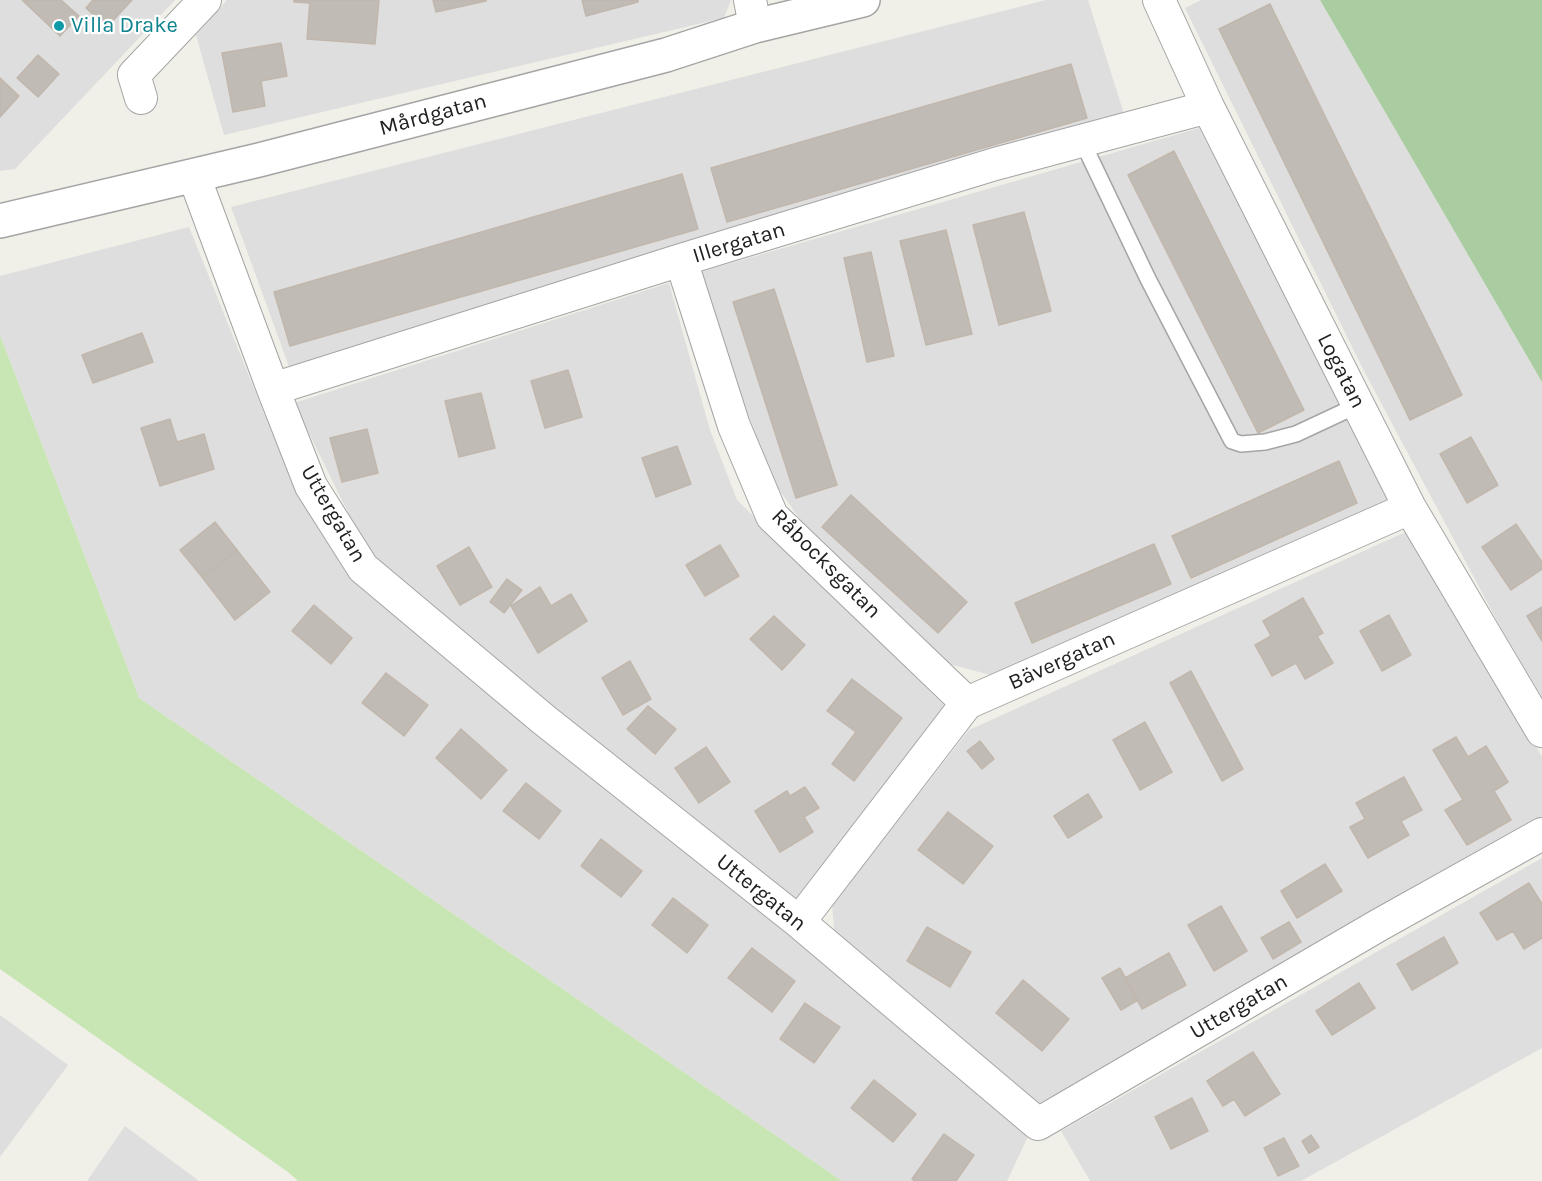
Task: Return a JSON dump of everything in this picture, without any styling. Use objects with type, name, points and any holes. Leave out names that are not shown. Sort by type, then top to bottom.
[{"type":"street","points":[[141,98],[134,75],[205,0]]},
{"type":"street","name":"Mårdgatan","points":[[0,221],[194,176],[666,55],[752,13],[863,0]]},
{"type":"street","name":"Logatan","points":[[1159,0],[1208,107],[1410,508],[1542,731]]},
{"type":"street","name":"Illergatan","points":[[273,389],[995,164],[1208,107]]},
{"type":"street","name":"Uttergatan","points":[[194,176],[311,486],[363,568],[543,719],[799,922],[1038,1124],[1379,925],[1542,834]]},
{"type":"street","name":"Råbocksgatan","points":[[681,260],[734,426],[772,516],[967,703]]},
{"type":"street","name":"Bävergatan","points":[[799,922],[967,703],[1410,508]]},
{"type":"lane","points":[[1082,141],[1148,279],[1232,441],[1241,444],[1265,442],[1296,434],[1358,405]]},
{"type":"shaded area","points":[[0,0],[175,0],[15,169],[0,171]]},
{"type":"shaded area","points":[[227,0],[731,0],[724,18],[224,135],[196,35]]},
{"type":"shaded area","points":[[1046,0],[1088,0],[1125,117],[292,375],[231,207]]},
{"type":"shaded area","points":[[1201,0],[1320,0],[1542,382],[1542,705],[1364,371],[1185,8]]},
{"type":"shaded area","points":[[1199,128],[1393,500],[1002,678],[945,663],[820,548],[769,475],[700,272]]},
{"type":"shaded area","points":[[189,227],[294,488],[345,571],[1030,1132],[1007,1181],[842,1181],[139,698],[0,335],[0,276]]},
{"type":"shaded area","points":[[669,283],[710,430],[737,500],[945,706],[795,900],[373,563],[294,403]]},
{"type":"shaded area","points":[[1410,530],[1542,757],[1542,825],[1034,1106],[835,937],[832,905],[969,730]]},
{"type":"shaded area","points":[[1542,858],[1542,1048],[1301,1181],[1090,1181],[1061,1131]]},
{"type":"shaded area","points":[[0,1015],[68,1065],[0,1157]]},
{"type":"shaded area","points":[[125,1126],[199,1181],[87,1181]]},
{"type":"green space","points":[[1320,0],[1542,0],[1542,382]]},
{"type":"green space","points":[[0,335],[139,698],[842,1181],[298,1181],[0,969]]},
{"type":"building","name":"Villa Drake","points":[[22,0],[61,0],[79,16],[60,36]]},
{"type":"building","points":[[93,0],[132,0],[107,27],[86,8]]},
{"type":"building","points":[[294,0],[310,0],[310,3],[294,2]]},
{"type":"building","points":[[310,0],[379,0],[375,44],[307,39]]},
{"type":"building","points":[[433,0],[486,0],[486,1],[436,12]]},
{"type":"building","points":[[582,0],[638,0],[638,2],[586,16]]},
{"type":"building","points":[[1270,4],[1462,395],[1410,420],[1219,29]]},
{"type":"building","points":[[281,43],[287,76],[261,81],[265,106],[233,112],[222,53]]},
{"type":"building","points":[[38,55],[59,74],[38,97],[17,78]]},
{"type":"building","points":[[1071,64],[1087,118],[727,222],[711,168]]},
{"type":"building","points":[[0,78],[19,96],[0,117]]},
{"type":"building","points":[[1174,151],[1304,410],[1258,433],[1128,175]]},
{"type":"building","points":[[682,174],[698,229],[290,346],[274,292]]},
{"type":"building","points":[[1024,212],[1051,311],[999,325],[973,225]]},
{"type":"building","points":[[946,230],[972,334],[926,345],[900,241]]},
{"type":"building","points":[[871,252],[894,356],[867,362],[844,258]]},
{"type":"building","points":[[774,289],[837,485],[796,498],[733,302]]},
{"type":"building","points":[[142,333],[153,362],[93,383],[82,355]]},
{"type":"building","points":[[568,370],[582,417],[545,428],[531,381]]},
{"type":"building","points":[[481,393],[495,448],[459,457],[445,401]]},
{"type":"building","points":[[170,419],[177,442],[204,434],[214,469],[160,486],[141,428]]},
{"type":"building","points":[[367,429],[378,473],[342,482],[330,438]]},
{"type":"building","points":[[1471,437],[1498,485],[1467,503],[1440,454]]},
{"type":"building","points":[[677,446],[691,484],[656,497],[642,458]]},
{"type":"building","points":[[1339,461],[1357,503],[1191,578],[1172,536]]},
{"type":"building","points":[[851,495],[967,602],[938,633],[822,527]]},
{"type":"building","points":[[215,522],[237,550],[202,577],[180,550]]},
{"type":"building","points":[[1516,524],[1542,562],[1542,569],[1511,590],[1482,547]]},
{"type":"building","points":[[1154,544],[1171,584],[1032,643],[1015,603]]},
{"type":"building","points":[[720,545],[739,576],[705,596],[686,565]]},
{"type":"building","points":[[469,547],[492,587],[460,605],[437,566]]},
{"type":"building","points":[[237,550],[270,592],[235,620],[202,577]]},
{"type":"building","points":[[507,579],[522,590],[504,613],[490,602]]},
{"type":"building","points":[[540,587],[551,606],[571,594],[587,621],[538,653],[511,606]]},
{"type":"building","points":[[1303,598],[1323,633],[1317,636],[1333,663],[1305,679],[1296,663],[1272,676],[1255,645],[1271,636],[1263,621]]},
{"type":"building","points":[[314,605],[352,638],[331,664],[292,631]]},
{"type":"building","points":[[1542,607],[1542,641],[1527,616]]},
{"type":"building","points":[[1389,615],[1411,655],[1382,671],[1360,631]]},
{"type":"building","points":[[774,616],[805,645],[782,670],[750,639]]},
{"type":"building","points":[[630,661],[651,699],[623,715],[602,678]]},
{"type":"building","points":[[1191,671],[1243,769],[1222,781],[1170,683]]},
{"type":"building","points":[[386,673],[428,705],[404,736],[362,703]]},
{"type":"building","points":[[852,679],[902,718],[854,781],[832,764],[856,732],[827,711]]},
{"type":"building","points":[[648,706],[676,729],[655,754],[627,729]]},
{"type":"building","points":[[1145,722],[1172,772],[1140,790],[1113,740]]},
{"type":"building","points":[[461,729],[507,770],[481,799],[436,758]]},
{"type":"building","points":[[1456,737],[1468,757],[1486,746],[1508,782],[1494,791],[1511,820],[1467,845],[1445,810],[1463,800],[1433,750]]},
{"type":"building","points":[[980,741],[994,759],[982,769],[967,751]]},
{"type":"building","points":[[706,747],[730,782],[699,803],[675,768]]},
{"type":"building","points":[[1404,777],[1422,810],[1401,821],[1409,835],[1368,858],[1350,827],[1365,819],[1356,803]]},
{"type":"building","points":[[526,783],[561,811],[539,839],[503,811]]},
{"type":"building","points":[[805,787],[819,808],[804,817],[813,832],[780,852],[755,811],[787,791],[790,796]]},
{"type":"building","points":[[1088,794],[1102,817],[1068,838],[1054,816]]},
{"type":"building","points":[[948,812],[993,846],[963,884],[918,850]]},
{"type":"building","points":[[601,839],[642,871],[621,897],[581,866]]},
{"type":"building","points":[[1325,864],[1342,891],[1297,918],[1281,891]]},
{"type":"building","points":[[1529,883],[1542,904],[1542,938],[1524,949],[1513,931],[1497,940],[1480,913]]},
{"type":"building","points":[[673,898],[708,925],[687,953],[652,925]]},
{"type":"building","points":[[1221,906],[1247,951],[1214,971],[1188,925]]},
{"type":"building","points":[[1289,922],[1301,942],[1273,959],[1261,938]]},
{"type":"building","points":[[927,927],[971,952],[950,987],[907,961]]},
{"type":"building","points":[[1444,937],[1458,963],[1412,990],[1397,964]]},
{"type":"building","points":[[752,948],[795,981],[772,1012],[728,978]]},
{"type":"building","points":[[1169,953],[1186,985],[1142,1009],[1125,978]]},
{"type":"building","points":[[1120,968],[1138,1000],[1121,1010],[1102,978]]},
{"type":"building","points":[[1023,980],[1069,1019],[1042,1051],[996,1013]]},
{"type":"building","points":[[1359,983],[1375,1008],[1332,1035],[1316,1011]]},
{"type":"building","points":[[805,1003],[840,1027],[814,1063],[780,1039]]},
{"type":"building","points":[[1253,1052],[1280,1094],[1245,1116],[1234,1099],[1223,1106],[1207,1081]]},
{"type":"building","points":[[874,1080],[916,1114],[893,1142],[851,1108]]},
{"type":"building","points":[[1192,1098],[1208,1131],[1171,1149],[1155,1117]]},
{"type":"building","points":[[944,1134],[974,1155],[956,1181],[915,1181],[912,1179]]},
{"type":"building","points":[[1311,1135],[1319,1147],[1309,1153],[1302,1141]]},
{"type":"building","points":[[1284,1138],[1299,1166],[1278,1176],[1264,1148]]},
{"type":"place","name":"Villa Drake","points":[[59,26]]}]
